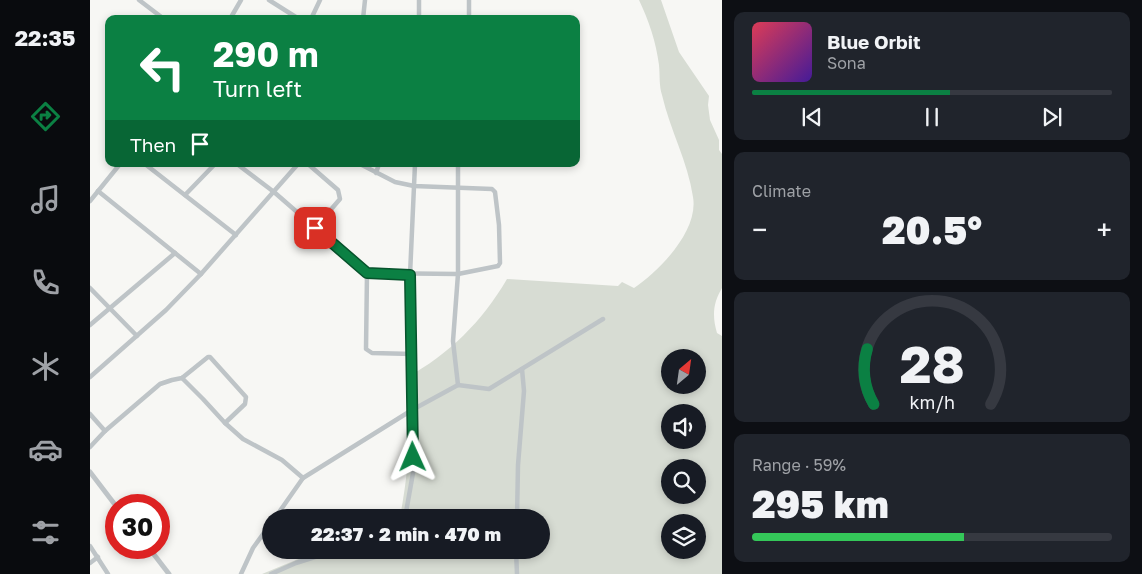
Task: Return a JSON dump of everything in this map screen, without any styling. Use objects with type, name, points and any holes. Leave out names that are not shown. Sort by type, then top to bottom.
[{"type":"street","points":[[139,0],[159,15]]},
{"type":"street","points":[[232,15],[241,0]]},
{"type":"street","points":[[269,0],[293,15]]},
{"type":"street","points":[[313,15],[320,0]]},
{"type":"street","points":[[363,15],[365,0]]},
{"type":"street","points":[[419,0],[419,15]]},
{"type":"street","points":[[469,15],[470,0]]},
{"type":"street","points":[[90,201],[118,167]]},
{"type":"street","points":[[149,167],[236,235]]},
{"type":"street","points":[[185,195],[212,167]]},
{"type":"street","points":[[240,167],[274,192],[367,273],[410,275],[458,274],[498,266],[501,260],[495,192],[490,188],[414,186],[395,182],[365,167]]},
{"type":"street","points":[[90,377],[166,310],[201,274],[295,167]]},
{"type":"street","points":[[311,167],[338,190],[340,198],[315,228]]},
{"type":"street","points":[[376,173],[378,167]]},
{"type":"street","points":[[407,509],[413,473],[413,354],[410,275],[415,167]]},
{"type":"street","points":[[458,167],[458,274],[453,342],[458,385]]},
{"type":"street","points":[[98,191],[201,274]]},
{"type":"street","points":[[90,324],[175,253]]},
{"type":"street","points":[[367,273],[366,349],[372,353],[413,354]]},
{"type":"street","points":[[90,288],[136,336]]},
{"type":"street","points":[[282,509],[304,478],[412,410],[458,385],[489,389],[603,319]]},
{"type":"street","points":[[90,447],[105,431],[160,384],[182,378],[206,357],[210,357],[245,394],[247,399],[245,404],[225,423]]},
{"type":"street","points":[[517,509],[518,465],[524,391],[522,369]]},
{"type":"street","points":[[182,378],[243,439],[282,460],[304,478]]},
{"type":"street","points":[[90,414],[105,431]]},
{"type":"street","points":[[90,472],[107,494]]},
{"type":"street","points":[[241,574],[253,548],[262,536]]},
{"type":"street","points":[[90,546],[108,574]]},
{"type":"street","points":[[90,563],[98,557]]},
{"type":"street","points":[[157,559],[169,574]]},
{"type":"street","points":[[271,574],[309,559]]},
{"type":"street","points":[[516,559],[517,574]]},
{"type":"shaded area","points":[[639,0],[661,0],[679,52],[709,96],[710,120],[719,140],[719,150],[722,154],[722,288],[715,304],[714,321],[717,333],[722,336],[722,574],[262,574],[298,559],[550,559],[550,509],[401,509],[409,448],[406,378],[422,369],[463,336],[487,309],[507,279],[618,286],[622,282],[634,288],[655,271],[675,249],[690,223],[693,197],[691,184],[660,88],[659,65],[652,32]]},
{"type":"route","points":[[315,228],[367,273],[410,275],[413,354],[413,457]]}]
